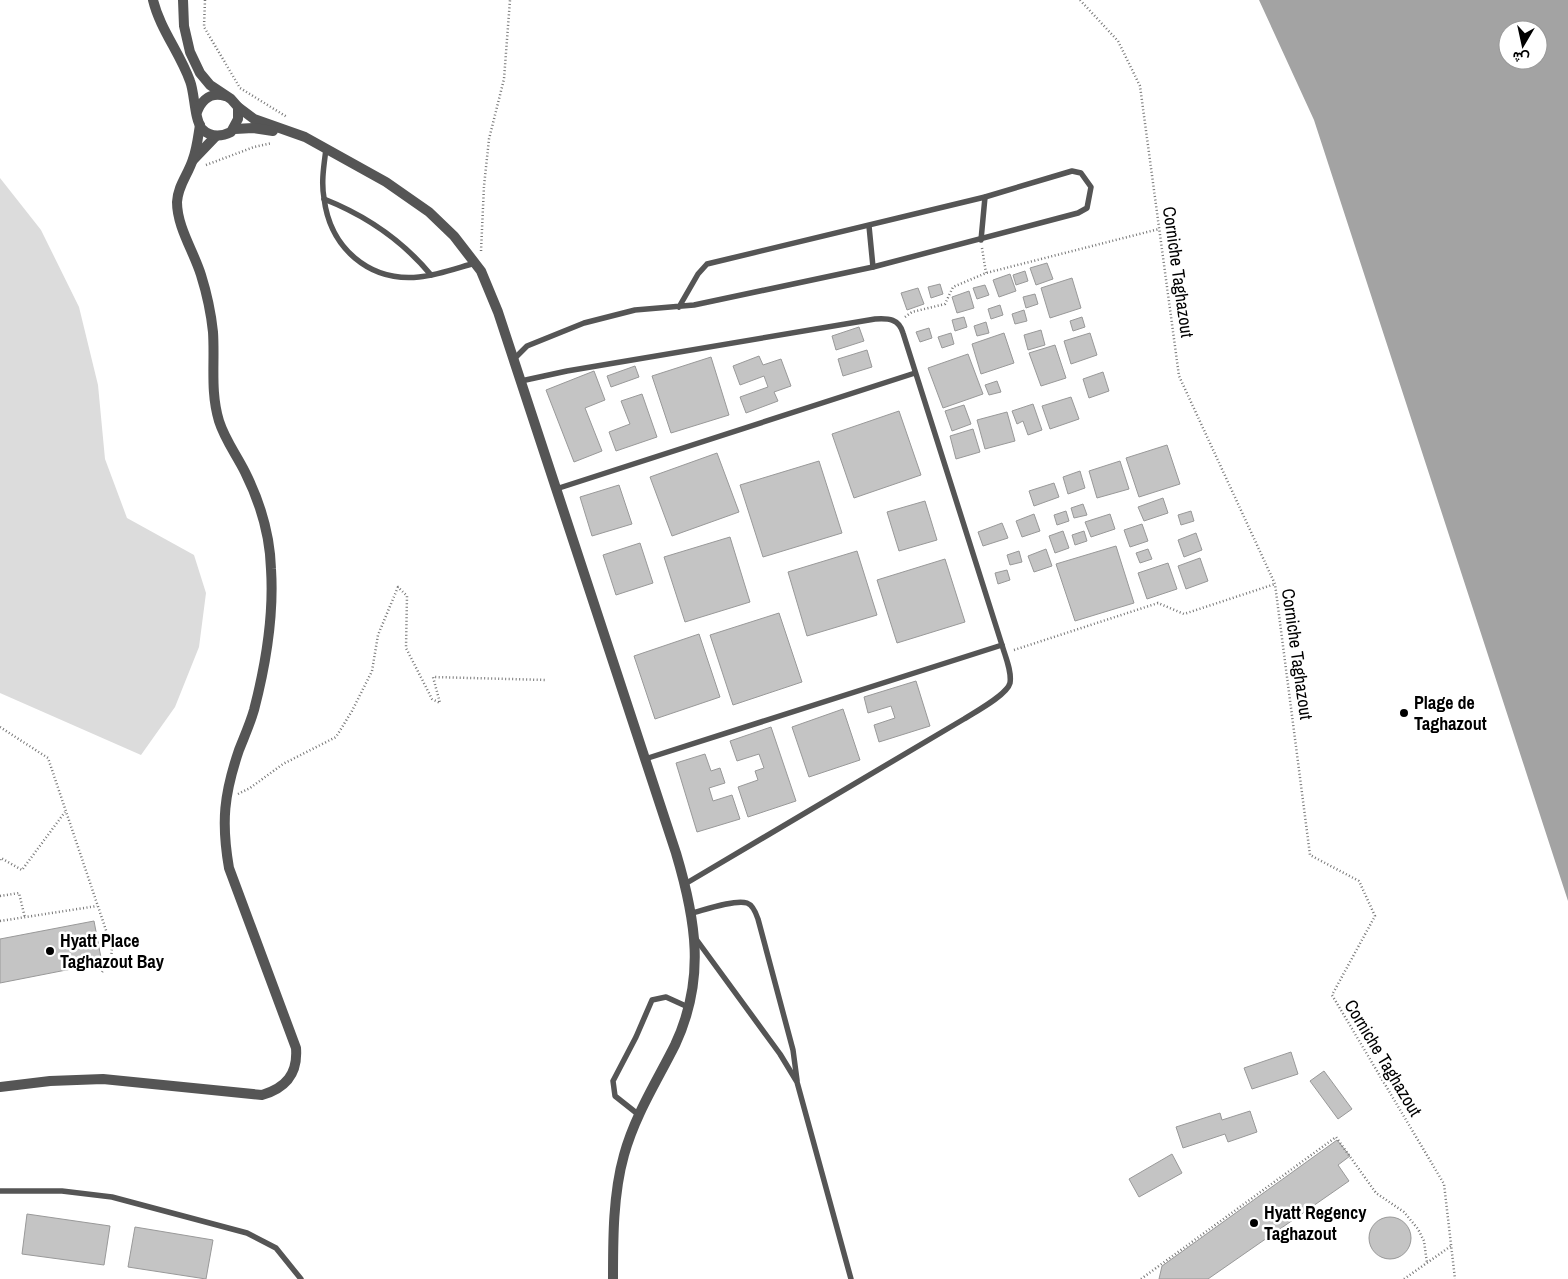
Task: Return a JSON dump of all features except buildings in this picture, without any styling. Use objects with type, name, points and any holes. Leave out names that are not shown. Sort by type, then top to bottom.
[{"type":"street","points":[[153,0],[166,35],[190,81],[200,125],[204,131],[216,136],[226,135],[234,128],[238,119],[238,107]]},
{"type":"street","points":[[183,0],[184,26],[190,52],[200,73],[210,86],[254,119],[305,137],[386,182],[429,212],[454,236],[478,267],[498,312],[514,359],[685,884],[696,939],[696,960],[688,1007],[675,1044],[639,1115],[624,1156],[619,1183],[613,1279]]},
{"type":"street","points":[[197,112],[199,106],[208,97],[220,94],[227,97]]},
{"type":"street","points":[[193,161],[200,125]]},
{"type":"street","points":[[234,128],[253,128],[305,137]]},
{"type":"street","points":[[0,1087],[50,1080],[102,1079],[262,1095],[273,1092],[289,1080],[295,1070],[296,1048],[229,868],[223,820],[231,776],[253,713],[265,663],[270,620],[271,568],[265,522],[245,472],[224,437],[212,391],[213,334],[209,306],[202,277],[180,223],[177,203],[180,186],[193,161],[216,136]]},
{"type":"lane","points":[[326,149],[323,174],[324,200],[336,234],[348,253],[364,266],[384,274],[396,276],[431,275],[478,267]]},
{"type":"lane","points":[[514,359],[527,346],[584,323],[635,310],[679,307],[694,305],[873,267],[1078,213],[1087,208],[1091,187],[1081,173],[1072,171],[985,197],[707,264],[698,274],[679,307]]},
{"type":"lane","points":[[981,240],[985,197]]},
{"type":"lane","points":[[324,200],[375,224],[406,247],[431,275]]},
{"type":"lane","points":[[869,226],[873,267]]},
{"type":"lane","points":[[521,381],[566,371],[875,319],[890,319],[898,323],[915,373],[1002,644],[1010,675],[1009,685],[1004,692],[964,719],[685,884]]},
{"type":"lane","points":[[556,489],[915,373]]},
{"type":"lane","points":[[645,759],[1002,644]]},
{"type":"lane","points":[[692,913],[746,903],[752,906],[758,918],[793,1050],[797,1082],[851,1279]]},
{"type":"lane","points":[[696,939],[780,1054],[797,1082]]},
{"type":"lane","points":[[639,1115],[615,1096],[613,1081],[630,1050],[652,1000],[666,997],[688,1007]]},
{"type":"lane","points":[[0,1191],[62,1191],[112,1197],[247,1233],[276,1248],[301,1279]]},
{"type":"path","points":[[205,0],[204,27],[240,88],[286,116],[305,137]]},
{"type":"path","points":[[478,267],[484,186],[490,139],[504,79],[510,0]]},
{"type":"path","name":"Corniche Taghazout","points":[[1080,0],[1118,41],[1140,86],[1179,376],[1275,584],[1310,855],[1359,881],[1375,916],[1332,995],[1444,1184],[1455,1279]]},
{"type":"path","points":[[203,167],[222,158],[281,141],[286,134]]},
{"type":"path","points":[[898,323],[912,312],[945,304],[953,287],[986,273],[1159,229]]},
{"type":"path","points":[[981,240],[986,273]]},
{"type":"path","points":[[1004,653],[1158,604],[1184,614],[1275,584]]},
{"type":"path","points":[[226,800],[250,788],[283,764],[336,736],[352,711],[372,670],[378,635],[398,587],[407,596],[406,648],[432,699],[440,703],[433,677],[547,680]]},
{"type":"path","points":[[0,727],[48,758],[112,948],[111,959],[102,972]]},
{"type":"path","points":[[0,860],[1,858],[22,870],[65,812]]},
{"type":"path","points":[[0,896],[19,893],[24,918]]},
{"type":"path","points":[[0,921],[97,906]]},
{"type":"path","points":[[1141,1279],[1336,1137],[1376,1193],[1404,1212],[1418,1229],[1424,1241],[1427,1263]]},
{"type":"path","points":[[1404,1279],[1451,1246]]},
{"type":"shaded area","points":[[1259,0],[1568,0],[1568,901],[1314,120]]},
{"type":"shaded area","points":[[0,178],[41,230],[79,307],[98,385],[105,459],[127,518],[194,555],[206,593],[199,647],[175,707],[141,755],[0,693]]},
{"type":"place","name":"Plage de Taghazout","points":[[1404,713]]},
{"type":"place","name":"Hyatt Place Taghazout Bay","points":[[50,951]]},
{"type":"place","name":"Hyatt Regency Taghazout","points":[[1254,1223]]}]
